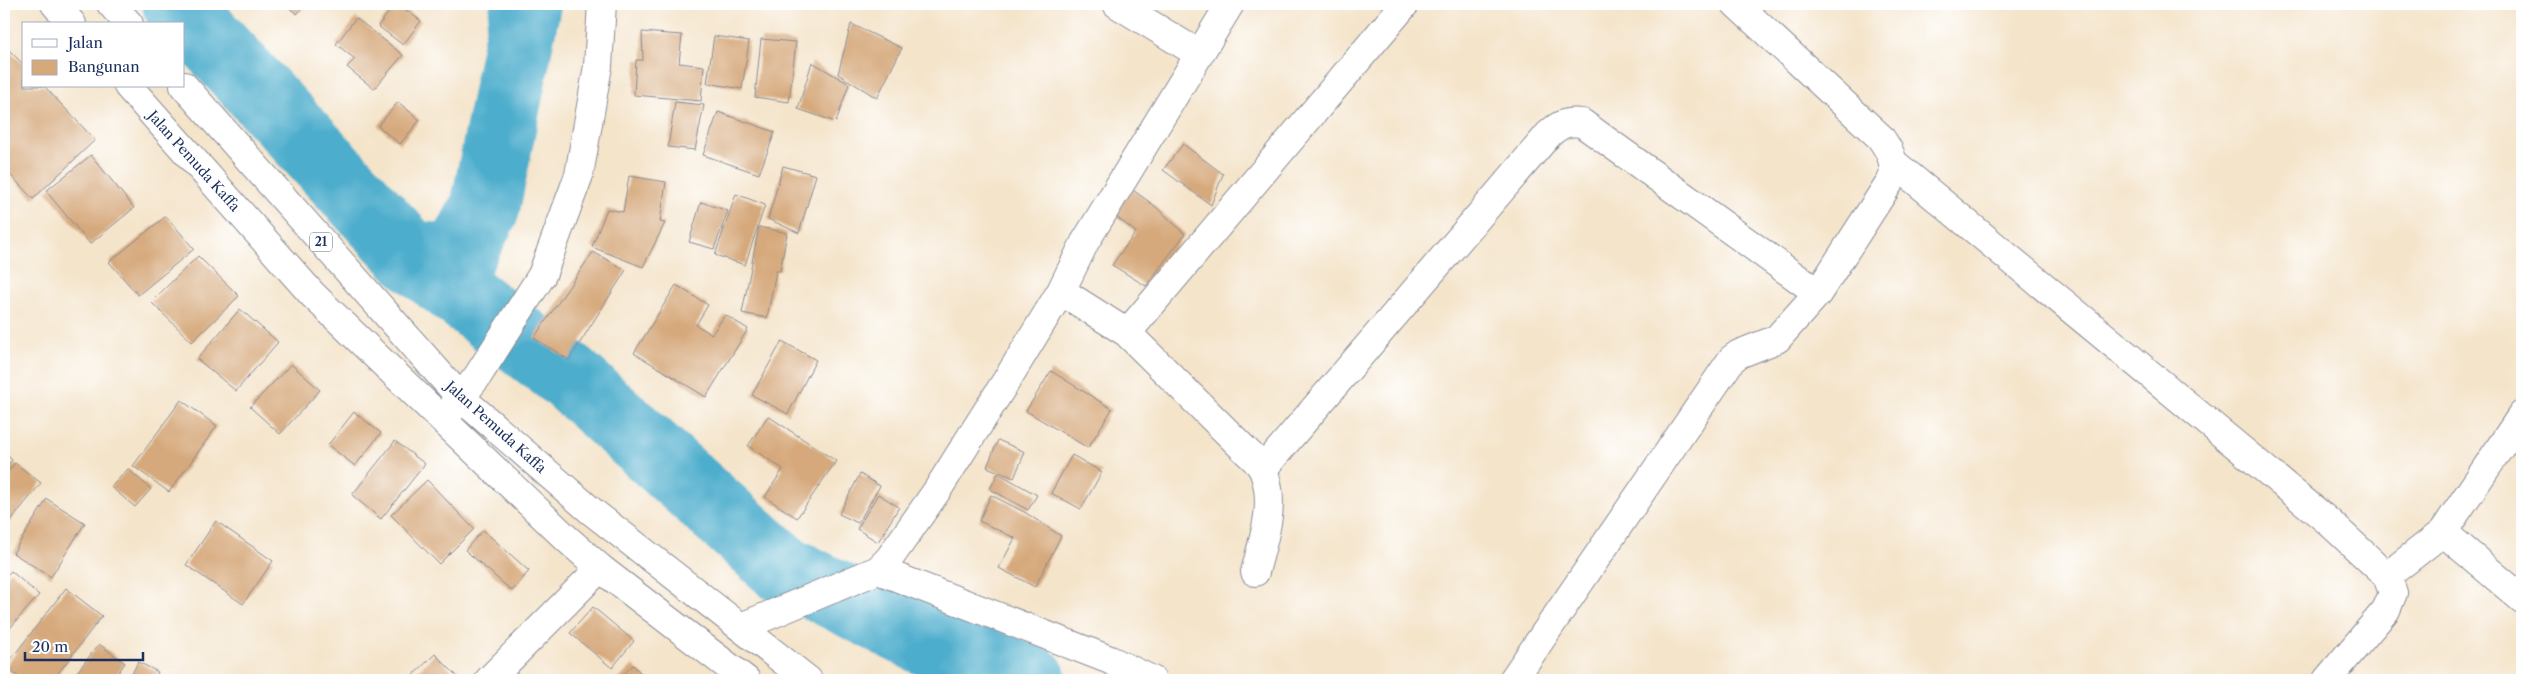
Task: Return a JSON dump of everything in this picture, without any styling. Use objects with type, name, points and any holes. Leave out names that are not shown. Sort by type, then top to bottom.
[{"type":"main road","points":[[55,4],[70,22]]},
{"type":"main road","points":[[111,4],[127,22]]},
{"type":"main road","points":[[443,420],[468,387],[542,275],[579,175],[598,66],[602,4]]},
{"type":"main road","points":[[1117,4],[1199,54]]},
{"type":"main road","points":[[741,627],[869,574],[889,559],[936,492],[1061,291],[1085,242],[1230,4]]},
{"type":"main road","points":[[1126,333],[1405,4]]},
{"type":"main road","points":[[1513,680],[1732,359],[1739,354],[1776,339],[1818,293],[1888,189],[1893,178],[1894,163],[1890,150],[1869,126],[1736,4]]},
{"type":"main road","name":"Jalan Pemuda Kaffa","points":[[185,87],[468,387],[590,510],[808,680]]},
{"type":"main road","name":"Jalan Pemuda Kaffa","points":[[130,88],[312,294],[443,420],[600,568],[746,680]]},
{"type":"main road","points":[[1262,469],[1543,141],[1560,124],[1571,121],[1582,123],[1818,293]]},
{"type":"main road","points":[[1894,163],[2329,522],[2387,576],[2393,593],[2386,610],[2327,680]]},
{"type":"main road","points":[[1061,291],[1126,333],[1262,469],[1268,498],[1268,524],[1255,572]]},
{"type":"main road","points":[[2387,576],[2443,532],[2522,415]]},
{"type":"main road","points":[[2443,532],[2522,599]]},
{"type":"main road","points":[[490,680],[600,568]]},
{"type":"main road","points":[[869,574],[1110,660],[1152,680]]},
{"type":"building","points":[[284,4],[306,4],[297,14]]},
{"type":"building","points":[[395,4],[398,4],[421,21],[403,45],[378,26]]},
{"type":"building","points":[[356,18],[403,55],[374,89],[347,67],[355,59],[336,44]]},
{"type":"building","points":[[851,24],[902,48],[877,98],[838,74]]},
{"type":"building","points":[[642,32],[682,35],[679,63],[704,66],[701,101],[634,95],[636,60],[643,60]]},
{"type":"building","points":[[714,36],[749,41],[742,89],[707,83]]},
{"type":"building","points":[[761,39],[796,42],[789,102],[755,97]]},
{"type":"building","points":[[4,45],[22,63],[22,88],[46,88],[95,140],[33,199],[4,168]]},
{"type":"building","points":[[812,62],[849,84],[836,122],[798,109]]},
{"type":"building","points":[[398,102],[420,120],[400,144],[378,126]]},
{"type":"building","points":[[675,102],[704,105],[695,150],[668,147]]},
{"type":"building","points":[[718,112],[775,132],[759,174],[703,155]]},
{"type":"building","points":[[1183,144],[1223,174],[1211,205],[1163,170]]},
{"type":"building","points":[[91,155],[134,208],[90,244],[46,191]]},
{"type":"building","points":[[783,166],[816,175],[799,233],[768,219]]},
{"type":"building","points":[[629,176],[666,182],[660,222],[665,223],[643,267],[592,247],[607,209],[623,212]]},
{"type":"building","points":[[1130,188],[1155,206],[1185,234],[1146,286],[1112,265],[1136,232],[1111,213]]},
{"type":"building","points":[[736,194],[765,205],[745,265],[715,255]]},
{"type":"building","points":[[701,202],[728,211],[714,249],[689,242]]},
{"type":"building","points":[[166,216],[194,249],[138,295],[109,262]]},
{"type":"building","points":[[759,227],[787,233],[780,271],[776,271],[767,318],[742,313]]},
{"type":"building","points":[[593,252],[626,270],[569,360],[534,338]]},
{"type":"building","points":[[198,256],[239,296],[192,342],[151,302]]},
{"type":"building","points":[[676,285],[708,305],[696,325],[712,334],[725,315],[748,329],[706,397],[634,353]]},
{"type":"building","points":[[240,309],[278,342],[236,391],[197,359]]},
{"type":"building","points":[[782,341],[816,360],[788,414],[752,395]]},
{"type":"building","points":[[291,364],[320,390],[280,434],[250,407]]},
{"type":"building","points":[[1051,371],[1112,409],[1088,448],[1026,411]]},
{"type":"building","points":[[181,400],[217,426],[169,492],[133,466]]},
{"type":"building","points":[[354,412],[381,433],[355,466],[328,445]]},
{"type":"building","points":[[768,416],[836,461],[797,518],[765,497],[783,469],[748,446]]},
{"type":"building","points":[[998,440],[1025,452],[1014,478],[987,467]]},
{"type":"building","points":[[395,441],[425,464],[381,519],[352,495]]},
{"type":"building","points":[[4,452],[12,460],[4,468]]},
{"type":"building","points":[[1072,455],[1102,472],[1081,509],[1051,493]]},
{"type":"building","points":[[15,463],[41,483],[4,529],[4,476]]},
{"type":"building","points":[[128,469],[151,489],[135,507],[111,487]]},
{"type":"building","points":[[998,473],[1037,495],[1028,510],[990,489]]},
{"type":"building","points":[[860,474],[880,486],[858,523],[839,514]]},
{"type":"building","points":[[427,480],[474,529],[439,564],[391,515]]},
{"type":"building","points":[[878,494],[899,507],[878,542],[857,529]]},
{"type":"building","points":[[991,495],[1026,513],[1061,536],[1035,587],[999,568],[1015,538],[979,521]]},
{"type":"building","points":[[47,499],[85,523],[51,577],[13,553]]},
{"type":"building","points":[[216,521],[273,561],[243,604],[186,565]]},
{"type":"building","points":[[483,530],[529,571],[512,591],[465,550]]},
{"type":"building","points":[[11,571],[39,595],[4,635],[4,578]]},
{"type":"building","points":[[66,588],[102,616],[53,680],[23,680],[5,667]]},
{"type":"building","points":[[593,607],[634,641],[612,668],[570,633]]},
{"type":"building","points":[[99,644],[125,663],[113,680],[71,680]]},
{"type":"building","points":[[435,654],[459,678],[457,680],[408,680]]},
{"type":"building","points":[[138,662],[158,672],[154,680],[129,680]]},
{"type":"building","points":[[633,665],[648,680],[618,680]]},
{"type":"waterway","points":[[177,4],[410,255],[569,377],[782,568],[924,640],[1032,680]]},
{"type":"waterway","points":[[410,255],[458,260],[485,208],[526,4]]}]
